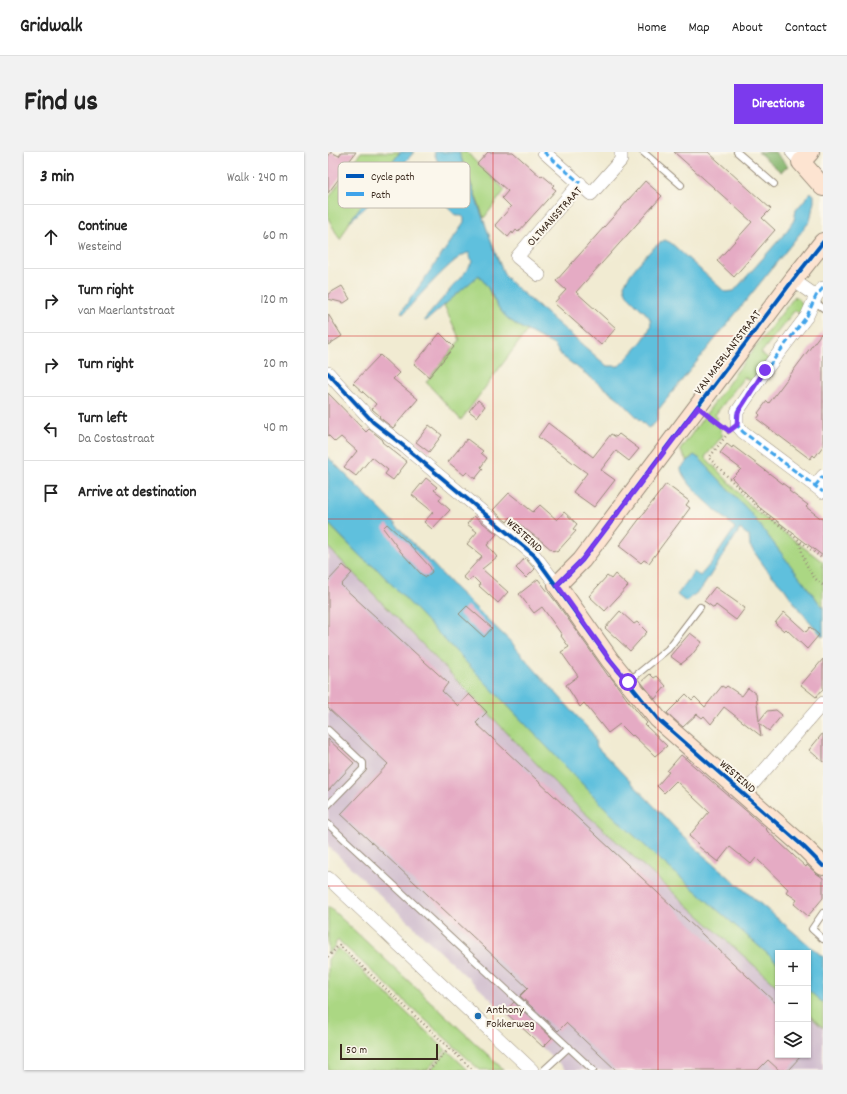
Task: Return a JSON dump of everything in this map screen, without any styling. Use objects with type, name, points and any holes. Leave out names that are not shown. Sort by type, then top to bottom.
[{"type":"street","points":[[544,152],[580,183]]},
{"type":"street","name":"OLTMANSSTRAAT","points":[[539,275],[517,257],[580,183],[591,194],[621,160],[621,152]]},
{"type":"street","points":[[801,155],[818,182]]},
{"type":"street","name":"VAN MAERLANTSTRAAT","points":[[557,585],[582,560],[823,242]]},
{"type":"street","points":[[793,280],[819,298],[807,316],[765,370],[738,412],[737,425],[743,432],[819,489],[823,476]]},
{"type":"street","name":"WESTEIND","points":[[328,373],[373,422],[534,555],[610,660],[658,719],[804,847],[823,866]]},
{"type":"street","name":"WESTEIND","points":[[744,794],[823,703]]},
{"type":"street","points":[[328,878],[532,1070]]},
{"type":"lane","points":[[643,152],[681,185]]},
{"type":"lane","points":[[737,152],[774,184]]},
{"type":"lane","points":[[628,682],[668,649],[700,607]]},
{"type":"lane","points":[[328,730],[363,763],[363,768],[328,805]]},
{"type":"lane","points":[[328,824],[593,1070]]},
{"type":"lane","points":[[823,914],[812,929],[823,939]]},
{"type":"lane","points":[[544,1070],[569,1047]]},
{"type":"path","points":[[698,407],[729,431],[709,458],[764,513],[823,559]]},
{"type":"path","points":[[800,542],[801,550],[810,571],[815,580],[823,585]]},
{"type":"path","points":[[328,957],[339,945],[473,1070]]},
{"type":"path","points":[[429,1070],[450,1048]]},
{"type":"shaded area","points":[[328,546],[575,804],[775,975],[775,1058],[811,1058],[811,1006],[823,1016],[823,1070],[566,1070],[328,846]]},
{"type":"green space","points":[[361,152],[400,152],[393,162],[354,162]]},
{"type":"green space","points":[[459,152],[467,152],[505,190],[484,218],[470,181],[470,162],[463,162]]},
{"type":"green space","points":[[758,152],[775,152],[788,166],[781,172]]},
{"type":"green space","points":[[338,185],[338,208],[359,208],[350,221],[340,240],[328,218],[328,199]]},
{"type":"green space","points":[[478,275],[487,286],[504,315],[527,331],[461,420],[426,382],[460,340],[444,305]]},
{"type":"green space","points":[[795,296],[803,305],[803,316],[795,310],[761,353],[769,359],[752,382],[744,377],[715,415],[718,418],[715,422],[722,428],[720,432],[723,435],[705,457],[757,512],[823,562],[823,608],[694,455],[687,461],[680,450],[735,374]]},
{"type":"green space","points":[[328,523],[362,558],[377,569],[775,959],[775,984],[575,804],[328,547]]},
{"type":"green space","points":[[328,906],[504,1070],[480,1070],[338,940],[335,944],[336,945],[328,954]]},
{"type":"green space","points":[[338,948],[446,1050],[427,1070],[328,1070],[328,959]]},
{"type":"green space","points":[[811,991],[823,1001],[823,1028],[811,1017]]},
{"type":"green space","points":[[448,1051],[468,1070],[430,1070]]},
{"type":"water","points":[[400,152],[414,152],[405,162],[393,162]]},
{"type":"water","points":[[434,152],[459,152],[463,162],[438,162]]},
{"type":"water","points":[[470,182],[497,257],[504,274],[510,282],[607,366],[619,366],[640,344],[651,324],[649,317],[629,296],[624,285],[636,266],[654,247],[665,240],[671,243],[725,292],[734,291],[786,232],[794,220],[796,210],[811,192],[814,195],[810,221],[658,410],[657,421],[648,428],[618,398],[562,356],[554,345],[518,326],[506,317],[498,307],[479,275],[426,321],[424,320],[467,270],[472,262],[469,253],[463,255],[445,269],[403,314],[401,312],[464,223],[464,218],[462,216],[454,214],[449,208],[470,208]]},
{"type":"water","points":[[359,208],[365,208],[350,221]]},
{"type":"water","points":[[694,455],[700,459],[749,511],[823,608],[823,637],[798,608],[784,588],[767,570],[750,546],[749,536],[740,529],[702,588],[686,602],[677,595],[694,572],[700,576],[711,563],[735,528],[695,490],[683,474],[681,468]]},
{"type":"water","points":[[328,457],[395,524],[455,588],[512,643],[593,734],[597,747],[681,834],[704,856],[823,957],[823,1003],[811,993],[811,950],[775,950],[775,960],[657,857],[611,814],[377,569],[362,558],[328,523]]},
{"type":"building","points":[[331,152],[339,156],[342,152],[356,152],[349,162],[338,162],[338,180],[328,193],[328,157]]},
{"type":"building","points":[[488,152],[513,152],[541,177],[542,175],[554,185],[552,187],[556,190],[518,232],[516,230],[513,234],[512,232],[508,237],[495,225],[511,207],[502,198],[508,191],[477,164]]},
{"type":"building","points":[[674,152],[708,152],[771,209],[762,218],[775,230],[734,277],[717,261],[752,222]]},
{"type":"building","points":[[645,181],[662,196],[576,292],[616,328],[601,345],[554,303],[566,290],[556,281]]},
{"type":"building","points":[[342,286],[350,299],[344,303],[328,299],[328,294]]},
{"type":"building","points":[[328,314],[342,336],[328,345]]},
{"type":"building","points":[[823,331],[823,446],[815,457],[813,455],[810,459],[757,419],[760,415],[758,413],[767,401],[769,403]]},
{"type":"building","points":[[440,333],[454,347],[429,377],[414,364]]},
{"type":"building","points":[[380,355],[399,373],[393,379],[418,399],[393,428],[379,417],[380,416],[372,409],[376,404],[353,383]]},
{"type":"building","points":[[328,393],[366,432],[369,429],[383,440],[382,442],[407,462],[393,480],[385,474],[388,470],[372,457],[356,476],[344,467],[357,451],[341,437],[335,442],[328,435]]},
{"type":"building","points":[[478,400],[485,406],[477,417],[469,411]]},
{"type":"building","points":[[548,423],[593,457],[611,434],[616,437],[619,434],[639,449],[629,461],[616,451],[601,470],[615,480],[594,507],[573,492],[587,473],[538,437]]},
{"type":"building","points":[[429,425],[442,435],[429,452],[416,442]]},
{"type":"building","points":[[467,439],[483,451],[481,453],[487,458],[481,467],[483,469],[475,479],[467,472],[464,475],[448,462]]},
{"type":"building","points":[[727,444],[732,448],[733,446],[790,489],[789,491],[808,505],[806,507],[823,520],[823,556],[760,508],[732,478],[741,469],[720,453]]},
{"type":"building","points":[[426,478],[437,487],[434,490],[442,496],[439,500],[450,510],[432,529],[424,522],[433,512],[412,495]]},
{"type":"building","points":[[666,484],[689,501],[686,505],[690,508],[649,563],[644,560],[641,563],[619,546]]},
{"type":"building","points":[[509,493],[533,512],[540,505],[557,520],[564,512],[577,524],[573,529],[576,531],[557,552],[554,550],[553,551],[538,538],[525,530],[511,517],[507,522],[493,510]]},
{"type":"building","points":[[474,516],[497,534],[487,545],[497,557],[482,569],[508,592],[498,603],[479,586],[480,584],[473,577],[468,581],[463,577],[482,556],[467,544],[477,532],[467,524]]},
{"type":"building","points":[[387,524],[409,544],[430,567],[432,572],[426,577],[421,574],[401,552],[383,528]]},
{"type":"building","points":[[525,558],[535,569],[526,578],[516,568]]},
{"type":"building","points":[[343,565],[352,573],[341,585],[448,683],[442,691],[458,706],[469,694],[487,712],[476,723],[775,1002],[775,1058],[799,1058],[788,1070],[779,1070],[768,1060],[758,1070],[616,1070],[566,1023],[558,1031],[520,996],[528,988],[341,814],[388,764],[328,708],[328,581]]},
{"type":"building","points":[[615,574],[628,586],[605,611],[589,596],[607,576],[611,579]]},
{"type":"building","points":[[538,579],[609,677],[610,676],[647,723],[645,725],[667,746],[655,756],[620,724],[608,733],[584,703],[580,707],[566,685],[578,676],[561,652],[569,647],[542,607],[534,613],[519,594]]},
{"type":"building","points":[[715,587],[745,608],[736,620],[716,605],[714,608],[704,601]]},
{"type":"building","points":[[467,606],[492,628],[484,637],[459,614]]},
{"type":"building","points":[[620,611],[634,624],[637,622],[647,632],[630,651],[605,628]]},
{"type":"building","points":[[784,612],[806,632],[810,627],[819,635],[807,649],[786,629],[784,631],[775,623]]},
{"type":"building","points":[[690,633],[702,642],[691,656],[681,664],[670,656]]},
{"type":"building","points":[[823,659],[823,689],[816,697],[801,685]]},
{"type":"building","points":[[650,674],[654,678],[657,676],[666,686],[655,699],[641,682]]},
{"type":"building","points":[[722,686],[725,688],[727,686],[742,696],[748,688],[756,694],[759,721],[767,711],[776,710],[782,715],[769,731],[759,723],[761,736],[724,707],[711,724],[704,716],[702,718],[697,714],[683,727],[667,713],[686,694],[692,700],[695,697],[705,707]]},
{"type":"building","points":[[823,733],[823,762],[809,750]]},
{"type":"building","points":[[328,739],[354,763],[328,791]]},
{"type":"building","points":[[681,755],[751,815],[806,867],[807,865],[823,878],[823,898],[808,916],[794,904],[797,900],[786,892],[788,889],[756,858],[751,864],[730,847],[718,862],[698,846],[699,845],[689,836],[709,812],[676,781],[664,793],[657,786],[669,772],[667,771]]},
{"type":"building","points":[[514,1002],[552,1038],[543,1047],[505,1012]]},
{"type":"marked path","points":[[544,152],[580,183]]},
{"type":"marked path","points":[[823,288],[816,296],[807,316],[765,371],[737,412],[737,425],[743,432],[823,492]]},
{"type":"marked path","points":[[815,486],[823,476]]},
{"type":"cycle path","points":[[557,585],[582,560],[823,242]]},
{"type":"cycle path","points":[[328,373],[373,422],[534,555],[610,660],[658,719],[804,847],[823,866]]},
{"type":"place","name":"Anthony Fokkerweg","points":[[478,1016]]},
{"type":"route","points":[[628,682],[610,660],[557,585],[582,560],[698,407],[729,431],[737,425],[738,412],[765,370]]}]
